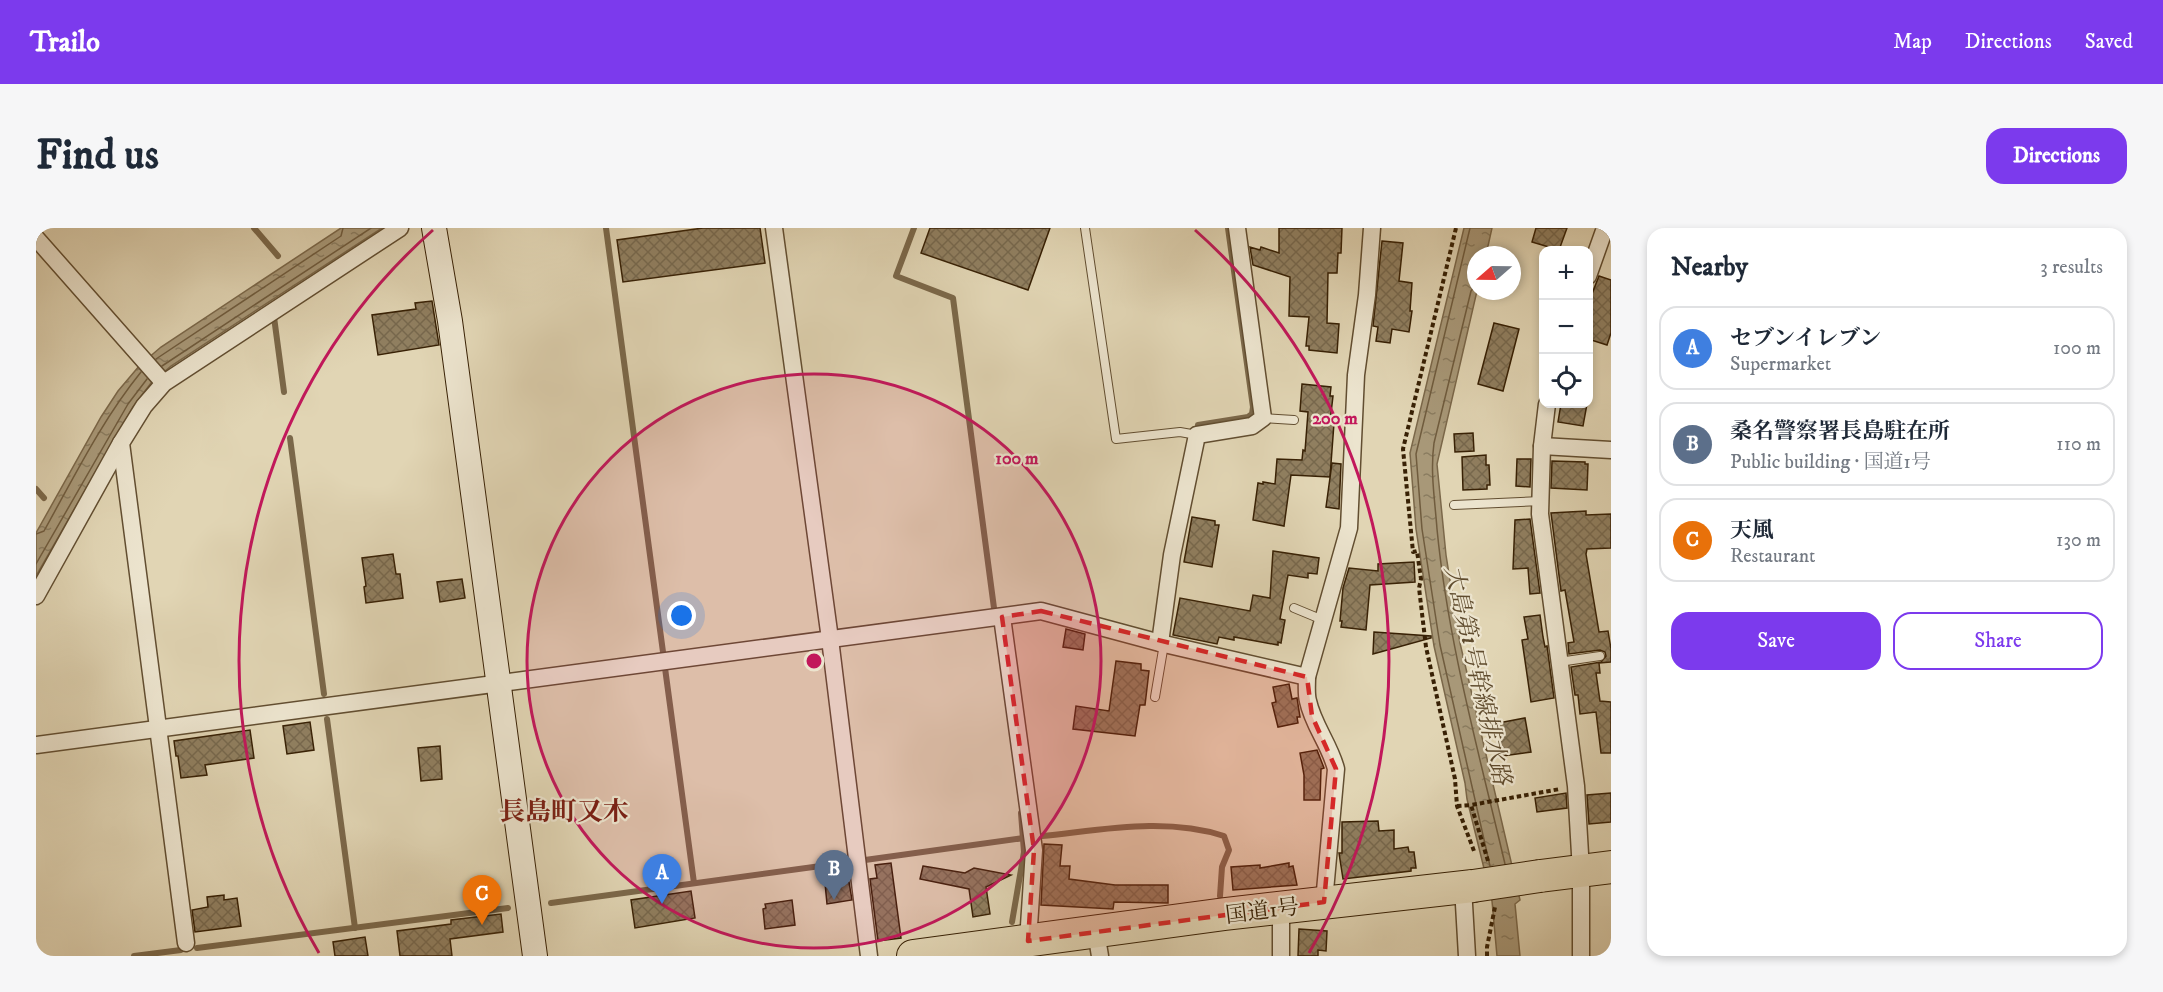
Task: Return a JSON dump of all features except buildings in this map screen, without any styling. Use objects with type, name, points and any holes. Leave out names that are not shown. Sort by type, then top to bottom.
[{"type":"highway","name":"国道1号","points":[[931,955],[1028,941],[1098,944],[1281,907],[1468,887],[1596,869]]},
{"type":"street","points":[[36,596],[121,443],[144,406],[164,383],[400,228]]},
{"type":"street","points":[[434,228],[450,321],[535,956]]},
{"type":"street","points":[[774,228],[870,956]]},
{"type":"street","points":[[1162,643],[1172,555],[1197,435],[1252,426],[1263,418],[1237,228]]},
{"type":"street","points":[[1324,902],[1336,769],[1333,756],[1310,709],[1307,699],[1307,677],[1349,528],[1356,375],[1367,296],[1372,228]]},
{"type":"street","points":[[1593,262],[1605,228]]},
{"type":"street","points":[[36,238],[163,382]]},
{"type":"street","points":[[1547,408],[1542,446],[1540,514],[1576,786],[1596,869],[1581,956]]},
{"type":"street","points":[[121,443],[186,943]]},
{"type":"street","points":[[1542,446],[1611,450]]},
{"type":"street","points":[[36,745],[1041,611],[1162,643],[1307,677]]},
{"type":"street","points":[[1002,617],[1034,850],[1028,941]]},
{"type":"street","points":[[1467,956],[1468,887]]},
{"type":"street","points":[[1281,907],[1281,956]]},
{"type":"lane","points":[[1084,228],[1116,439],[1180,432],[1197,435]]},
{"type":"lane","points":[[1263,418],[1294,420]]},
{"type":"lane","points":[[1454,506],[1540,501]]},
{"type":"lane","points":[[1293,608],[1323,620]]},
{"type":"lane","points":[[1155,697],[1162,643]]},
{"type":"lane","points":[[1559,662],[1600,656]]},
{"type":"path","points":[[1456,228],[1403,449],[1413,552],[1417,551],[1421,579],[1419,588],[1426,647],[1455,780],[1457,806],[1474,851]]},
{"type":"path","points":[[1500,799],[1576,786]]},
{"type":"path","points":[[1457,806],[1469,805]]},
{"type":"path","points":[[1486,947],[1487,956]]},
{"type":"highlighted area","points":[[1041,611],[1307,677],[1312,716],[1336,769],[1324,902],[1028,941],[1034,850],[1002,617]]},
{"type":"water","points":[[341,228],[382,228],[171,366],[151,383],[133,407],[36,576],[36,533],[101,417],[118,391],[140,365],[161,347]]},
{"type":"water","points":[[1464,228],[1492,228],[1488,246],[1467,246],[1467,300],[1475,300],[1437,464],[1446,555],[1460,643],[1520,900],[1515,904],[1520,956],[1497,956],[1492,901],[1434,646],[1416,529],[1410,453]]},
{"type":"waterway","points":[[254,228],[278,256]]},
{"type":"waterway","points":[[606,228],[663,652]]},
{"type":"waterway","points":[[914,228],[896,276],[953,298],[994,608]]},
{"type":"waterway","points":[[1198,425],[1248,417],[1252,414],[1253,407],[1228,228]]},
{"type":"waterway","points":[[274,317],[284,392]]},
{"type":"waterway","points":[[290,438],[324,694]]},
{"type":"waterway","points":[[36,489],[44,498]]},
{"type":"waterway","points":[[665,668],[694,883]]},
{"type":"waterway","points":[[327,719],[355,928]]},
{"type":"waterway","points":[[1012,922],[1024,852],[1021,813]]},
{"type":"waterway","points":[[1042,836],[1110,828],[1156,826],[1202,830],[1224,836],[1229,850],[1222,867],[1220,896]]},
{"type":"waterway","points":[[865,860],[1024,838]]},
{"type":"waterway","points":[[551,903],[850,862]]},
{"type":"waterway","points":[[197,948],[508,908]]},
{"type":"waterway","points":[[134,956],[181,950]]},
{"type":"place","name":"桑名警察署長島駐在所","points":[[834,900]]},
{"type":"place","name":"セブンイレブン","points":[[662,904]]},
{"type":"place","name":"天風","points":[[482,925]]},
{"type":"district","name":"長島町又木","points":[[564,811]]},
{"type":"water label","name":"大島第1号幹線排水路","points":[[1478,675]]}]
